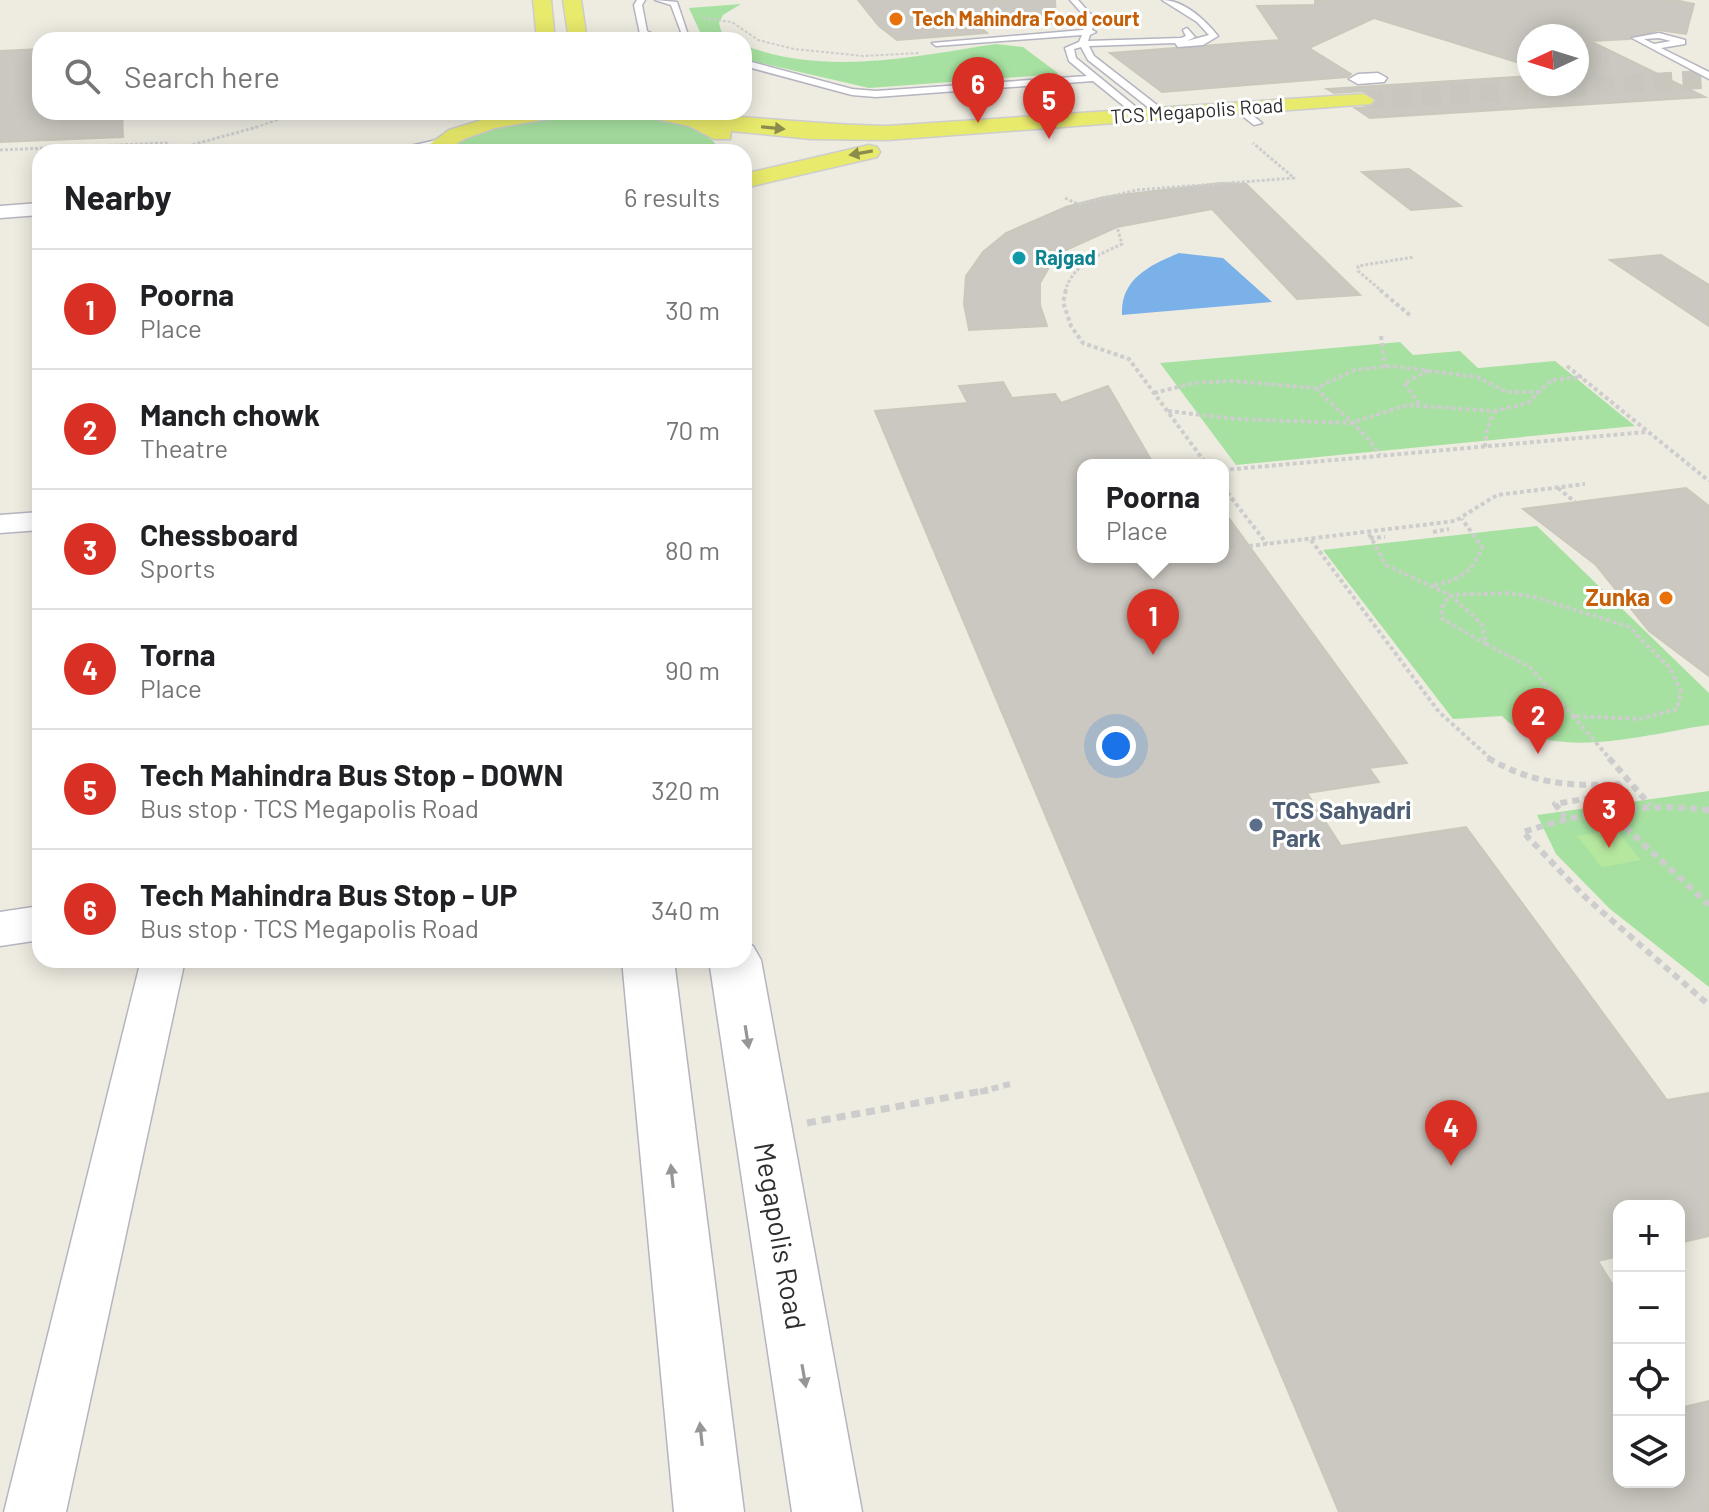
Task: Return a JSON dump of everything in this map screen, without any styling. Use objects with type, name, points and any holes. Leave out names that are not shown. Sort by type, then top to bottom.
[{"type":"main road","points":[[542,0],[545,32]]},
{"type":"main road","points":[[572,0],[577,32]]},
{"type":"main road","name":"TCS Megapolis Road","points":[[752,179],[835,158],[902,148],[1234,116],[1364,100]]},
{"type":"main road","name":"TCS Megapolis Road","points":[[695,121],[811,132],[887,133],[1151,114],[1234,116],[1257,123],[1386,114]]},
{"type":"main road","points":[[442,144],[488,120]]},
{"type":"main road","points":[[691,120],[730,139],[733,144]]},
{"type":"street","points":[[1358,79],[1378,78]]},
{"type":"street","points":[[0,197],[32,195]]},
{"type":"street","points":[[0,212],[32,210]]},
{"type":"street","points":[[0,524],[32,522]]},
{"type":"street","points":[[0,929],[32,924]]},
{"type":"street","points":[[35,1512],[161,968]]},
{"type":"street","points":[[649,968],[709,1512]]},
{"type":"street","name":"Megapolis Road","points":[[736,968],[827,1512]]},
{"type":"lane","points":[[641,0],[638,5],[643,32]]},
{"type":"lane","points":[[659,0],[674,4],[685,32]]},
{"type":"lane","points":[[1074,0],[1087,12],[1088,28],[1083,44],[1091,58],[1154,107],[1151,114],[1133,109],[1094,79],[1068,52],[1069,48],[1083,44],[1124,48],[1200,43],[1214,36],[1200,20],[1166,0]]},
{"type":"lane","points":[[936,43],[1088,28],[1147,33],[1151,27]]},
{"type":"lane","points":[[1102,46],[1182,40],[1191,37],[1187,30]]},
{"type":"lane","points":[[1652,47],[1709,76]]},
{"type":"lane","points":[[752,65],[852,92],[876,94],[1115,77]]},
{"type":"path","points":[[697,9],[703,18],[732,22],[746,32]]},
{"type":"path","points":[[752,36],[794,49],[895,56],[927,51],[935,48],[936,43]]},
{"type":"path","points":[[1065,198],[1078,204],[1137,190],[1294,178],[1234,116]]},
{"type":"path","points":[[198,144],[277,120]]},
{"type":"path","points":[[142,144],[168,144]]},
{"type":"path","points":[[0,150],[32,149]]},
{"type":"path","points":[[1117,227],[1122,244],[1098,254],[1068,281],[1063,302],[1071,326],[1083,343],[1129,359],[1203,459]]},
{"type":"path","points":[[1412,317],[1358,271],[1358,266],[1414,257]]},
{"type":"path","points":[[1381,336],[1385,367]]},
{"type":"path","points":[[1567,366],[1709,481]]},
{"type":"path","points":[[1154,393],[1194,383],[1231,381],[1316,388],[1355,370],[1385,367],[1477,377],[1489,386],[1507,392],[1538,392]]},
{"type":"path","points":[[1420,405],[1404,383],[1431,370]]},
{"type":"path","points":[[1168,411],[1236,419],[1356,422],[1407,405],[1495,411],[1528,403],[1551,380],[1582,377]]},
{"type":"path","points":[[1316,388],[1339,413],[1356,422],[1381,456]]},
{"type":"path","points":[[1485,447],[1495,411]]},
{"type":"path","points":[[1229,469],[1646,432]]},
{"type":"path","points":[[1249,546],[1370,536],[1462,519],[1484,500],[1497,495],[1585,484]]},
{"type":"path","points":[[1557,487],[1575,502]]},
{"type":"path","points":[[1229,495],[1267,544]]},
{"type":"path","points":[[1433,585],[1470,575],[1477,564],[1482,547],[1462,519]]},
{"type":"path","points":[[1433,532],[1449,529]]},
{"type":"path","points":[[1370,536],[1385,537]]},
{"type":"path","points":[[1370,536],[1386,565],[1433,585],[1482,620],[1486,645]]},
{"type":"path","points":[[1311,540],[1431,705],[1471,748],[1492,762],[1534,780],[1579,788],[1618,784],[1625,792],[1555,804],[1565,817]]},
{"type":"path","points":[[1450,595],[1509,593],[1535,597],[1629,627],[1670,668],[1681,692],[1677,709],[1663,716],[1573,716]]},
{"type":"path","points":[[1450,595],[1442,607],[1441,618],[1458,633],[1514,655],[1534,670],[1650,805]]},
{"type":"path","points":[[1709,810],[1668,803],[1650,805],[1565,817],[1523,832],[1584,896],[1709,1005]]},
{"type":"path","points":[[1608,811],[1709,905]]},
{"type":"path","points":[[762,1130],[961,1097],[1010,1084]]},
{"type":"green space","points":[[741,4],[723,15],[719,23],[722,32],[700,32],[689,8]]},
{"type":"green space","points":[[996,44],[1023,47],[1059,74],[869,88],[752,61],[752,48],[806,60],[838,62],[902,58]]},
{"type":"green space","points":[[522,120],[670,120],[700,131],[715,144],[457,144],[501,124]]},
{"type":"green space","points":[[1400,342],[1413,355],[1460,351],[1478,368],[1555,361],[1635,426],[1236,465],[1160,363]]},
{"type":"green space","points":[[1537,526],[1709,693],[1709,725],[1629,739],[1572,742],[1545,739],[1521,731],[1502,716],[1453,719],[1323,550]]},
{"type":"green space","points":[[1709,791],[1709,987],[1610,909],[1556,854],[1537,815]]},
{"type":"green space","points":[[1615,829],[1641,860],[1602,867],[1577,836]]},
{"type":"water","points":[[1179,253],[1223,258],[1272,302],[1122,315],[1126,292],[1139,275]]},
{"type":"building","points":[[858,0],[1055,0],[1056,23],[981,28],[987,33],[897,40],[879,26]]},
{"type":"building","points":[[1315,0],[1675,0],[1694,4],[1686,34],[1658,30],[1629,39],[1590,41],[1705,97],[1370,118],[1355,108],[1371,107],[1376,97],[1364,91],[1334,93],[1327,89],[1517,77],[1517,96],[1589,96],[1589,24],[1517,24],[1517,62],[1374,18],[1309,48],[1351,74],[1347,77],[1162,92],[1110,53],[1280,40],[1257,6],[1315,5]]},
{"type":"building","points":[[32,49],[32,120],[122,120],[123,137],[0,142],[0,51]]},
{"type":"building","points":[[1409,169],[1461,206],[1411,210],[1362,172]]},
{"type":"building","name":"Rajgad","points":[[1222,183],[1246,184],[1360,295],[1297,299],[1212,209],[1117,227],[1068,249],[1051,264],[1040,283],[1040,305],[1047,326],[969,330],[964,304],[966,276],[983,252],[1006,233],[1066,207],[1104,197]]},
{"type":"building","points":[[1661,255],[1709,285],[1709,326],[1610,260]]},
{"type":"building","points":[[1003,382],[1012,398],[1055,394],[1061,403],[1108,386],[1151,459],[1077,459],[1077,563],[1229,563],[1229,518],[1407,763],[1369,768],[1379,782],[1307,793],[1341,846],[1466,827],[1667,1100],[1709,1093],[1709,1236],[1685,1242],[1685,1200],[1613,1200],[1613,1257],[1598,1261],[1613,1285],[1613,1488],[1685,1488],[1685,1407],[1709,1401],[1709,1512],[1339,1512],[875,411],[968,403],[959,386]]},
{"type":"building","name":"Zunka","points":[[1686,488],[1709,506],[1709,676],[1649,631],[1596,565],[1523,509]]},
{"type":"tunnel","points":[[1364,100],[1709,79]]},
{"type":"place","name":"Tech Mahindra Food court","points":[[896,19]]},
{"type":"place","name":"Tech Mahindra Bus Stop - UP","points":[[978,123]]},
{"type":"place","name":"Tech Mahindra Bus Stop - DOWN","points":[[1049,139]]},
{"type":"place","name":"Rajgad","points":[[1019,258]]},
{"type":"place","name":"Zunka","points":[[1666,598]]},
{"type":"place","name":"Poorna","points":[[1153,655]]},
{"type":"place","name":"Manch chowk","points":[[1538,754]]},
{"type":"place","name":"TCS Sahyadri Park","points":[[1256,825]]},
{"type":"place","name":"Chessboard","points":[[1609,848]]},
{"type":"place","name":"Torna","points":[[1451,1166]]}]
